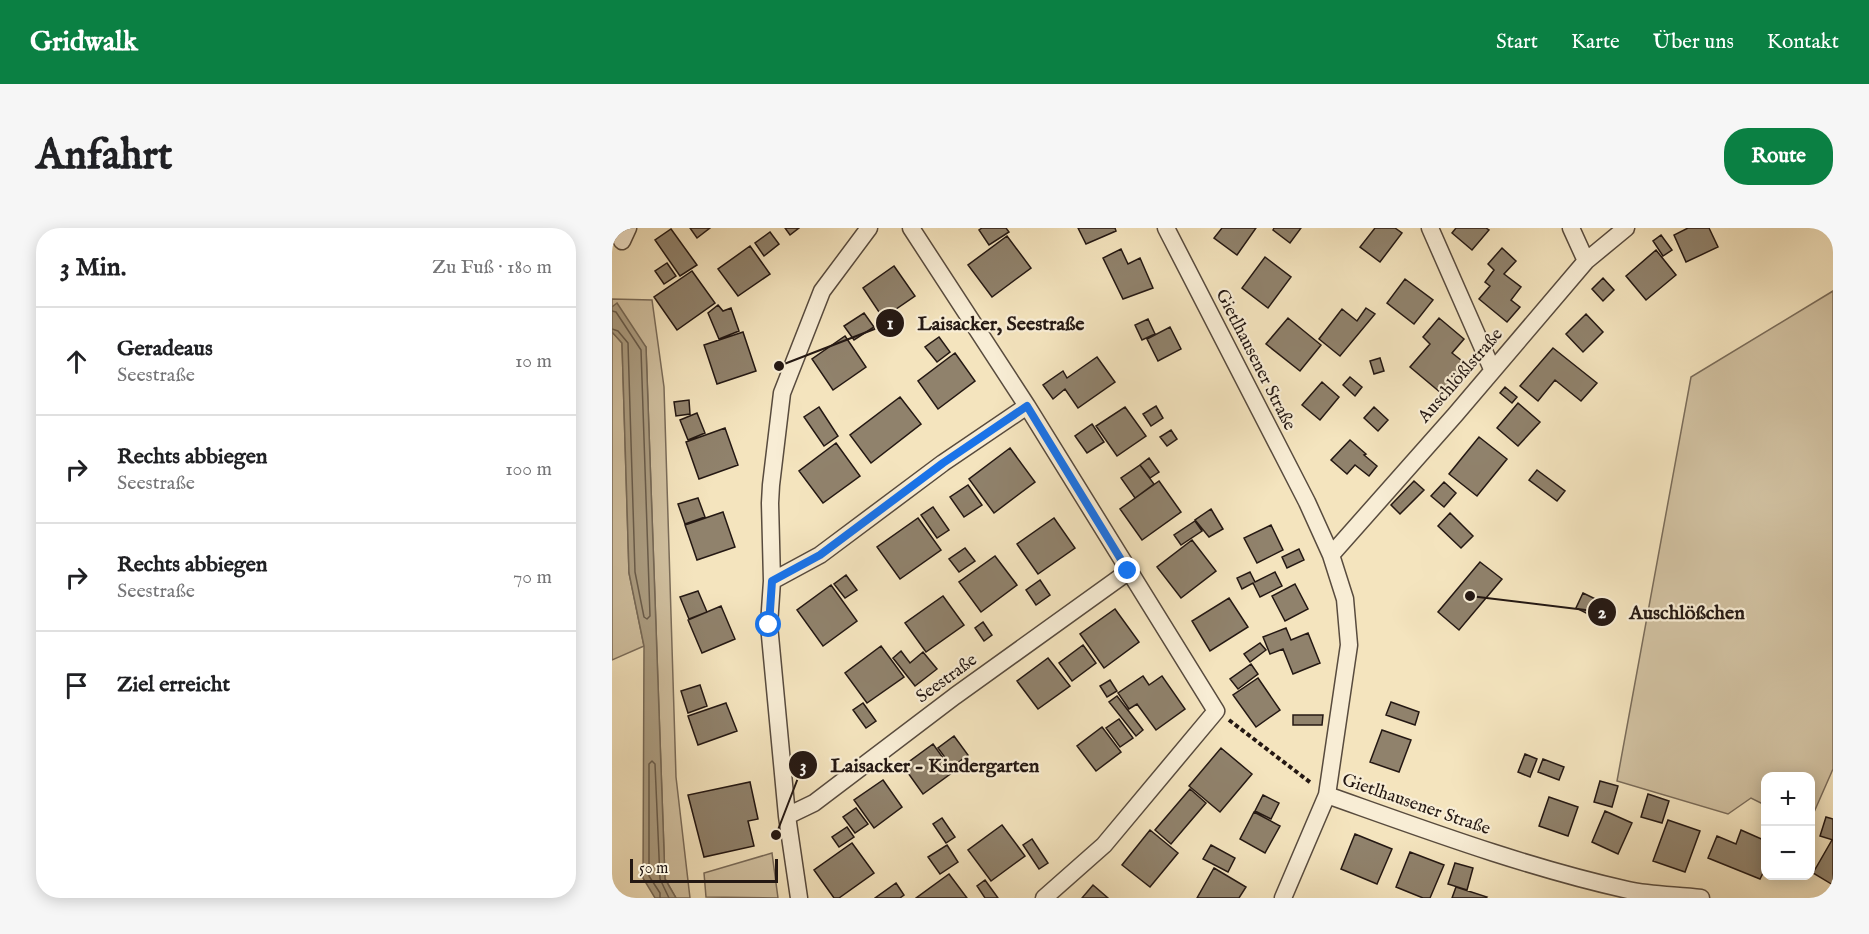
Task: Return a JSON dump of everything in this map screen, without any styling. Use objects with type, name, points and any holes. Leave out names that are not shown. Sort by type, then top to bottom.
[{"type":"street","points":[[799,898],[787,816],[769,625],[772,581],[770,503],[782,393],[822,291],[869,228]]},
{"type":"street","points":[[911,228],[1027,406],[1216,711],[1104,845],[1044,898]]},
{"type":"street","name":"Gietlhausener Straße","points":[[1166,228],[1307,502],[1331,555],[1345,599],[1349,645],[1327,795],[1492,853],[1565,875],[1629,890],[1701,898]]},
{"type":"street","points":[[1430,228],[1492,369]]},
{"type":"street","points":[[1571,228],[1586,261]]},
{"type":"street","name":"Auschlößlstraße","points":[[1331,555],[1455,415],[1586,261],[1626,228]]},
{"type":"street","points":[[772,581],[820,555],[943,463],[1027,406]]},
{"type":"street","name":"Seestraße","points":[[787,816],[814,803],[955,696],[1128,571]]},
{"type":"street","points":[[1283,898],[1327,795]]},
{"type":"path","points":[[1216,711],[1327,795]]},
{"type":"shaded area","points":[[1833,291],[1833,769],[1815,810],[1815,772],[1761,772],[1761,803],[1751,798],[1728,814],[1617,781],[1691,377]]},
{"type":"shaded area","points":[[612,299],[652,300],[664,387],[676,777],[690,898],[676,898],[665,879],[646,347],[612,307]]},
{"type":"shaded area","points":[[612,332],[622,343],[629,573],[644,646],[612,660]]},
{"type":"shaded area","points":[[772,853],[778,898],[706,897],[704,873]]},
{"type":"water","points":[[617,303],[646,347],[665,879],[676,898],[655,898],[643,878],[644,646],[629,573],[622,343],[612,332],[612,307]]},
{"type":"building","points":[[690,228],[710,228],[697,238]]},
{"type":"building","points":[[785,228],[799,228],[790,235]]},
{"type":"building","points":[[1006,228],[1009,232],[989,245],[979,230]]},
{"type":"building","points":[[1078,228],[1115,228],[1116,231],[1086,244]]},
{"type":"building","points":[[1222,228],[1256,228],[1237,255],[1214,238]]},
{"type":"building","points":[[1274,228],[1301,228],[1290,243],[1273,230]]},
{"type":"building","points":[[1375,228],[1395,228],[1402,233],[1380,262],[1360,247]]},
{"type":"building","points":[[1456,228],[1486,228],[1489,230],[1472,250],[1452,233]]},
{"type":"building","points":[[1688,228],[1709,228],[1718,247],[1686,262],[1674,235]]},
{"type":"building","points":[[671,229],[697,265],[680,276],[655,240]]},
{"type":"building","points":[[770,232],[779,244],[764,256],[755,243]]},
{"type":"building","points":[[1661,235],[1672,250],[1663,256],[1653,241]]},
{"type":"building","points":[[1007,236],[1031,268],[992,297],[968,265]]},
{"type":"building","points":[[750,246],[770,274],[738,296],[718,269]]},
{"type":"building","points":[[1502,248],[1516,261],[1504,274],[1521,287],[1511,300],[1520,307],[1507,322],[1479,299],[1490,286],[1485,282],[1494,270],[1488,264]]},
{"type":"building","points":[[1121,249],[1128,264],[1140,258],[1153,288],[1123,299],[1103,258]]},
{"type":"building","points":[[1656,250],[1676,275],[1646,300],[1626,276]]},
{"type":"building","points":[[1265,257],[1291,277],[1268,308],[1242,288]]},
{"type":"building","points":[[667,263],[676,276],[664,284],[655,271]]},
{"type":"building","points":[[894,266],[915,296],[883,318],[863,288]]},
{"type":"building","points":[[692,271],[715,303],[677,330],[654,297]]},
{"type":"building","points":[[1603,278],[1614,290],[1603,301],[1592,289]]},
{"type":"building","points":[[1405,279],[1433,300],[1414,324],[1387,303]]},
{"type":"building","points":[[718,305],[723,311],[731,308],[739,331],[719,339],[708,313]]},
{"type":"building","points":[[1366,308],[1375,314],[1340,356],[1319,339],[1342,309],[1357,321]]},
{"type":"building","points":[[864,313],[874,327],[854,340],[844,326]]},
{"type":"building","points":[[1586,314],[1603,332],[1583,352],[1566,334]]},
{"type":"building","points":[[1288,318],[1321,345],[1300,371],[1266,344]]},
{"type":"building","points":[[1439,318],[1464,339],[1452,353],[1466,364],[1441,393],[1410,367],[1430,344],[1423,337]]},
{"type":"building","points":[[1148,319],[1155,334],[1142,340],[1135,325]]},
{"type":"building","points":[[1170,327],[1181,349],[1158,361],[1147,339]]},
{"type":"building","points":[[743,332],[756,371],[717,384],[704,345]]},
{"type":"building","points":[[845,336],[866,367],[833,390],[812,359]]},
{"type":"building","points":[[939,337],[950,352],[937,362],[925,347]]},
{"type":"building","points":[[1553,348],[1597,383],[1581,401],[1555,380],[1538,401],[1520,386]]},
{"type":"building","points":[[955,353],[975,381],[938,409],[918,381]]},
{"type":"building","points":[[1097,357],[1115,382],[1078,408],[1065,389],[1053,399],[1043,385],[1063,371],[1067,378]]},
{"type":"building","points":[[1380,358],[1384,371],[1374,374],[1370,361]]},
{"type":"building","points":[[1350,377],[1362,387],[1355,396],[1343,385]]},
{"type":"building","points":[[1322,382],[1339,397],[1320,420],[1302,405]]},
{"type":"building","points":[[1505,387],[1517,397],[1512,403],[1500,393]]},
{"type":"building","points":[[900,397],[921,424],[871,463],[850,435]]},
{"type":"building","points":[[689,400],[690,414],[676,416],[674,402]]},
{"type":"building","points":[[1518,403],[1540,422],[1518,446],[1497,428]]},
{"type":"building","points":[[1156,406],[1163,418],[1151,426],[1143,414]]},
{"type":"building","points":[[819,407],[838,436],[824,446],[804,417]]},
{"type":"building","points":[[1125,407],[1146,436],[1117,456],[1096,426]]},
{"type":"building","points":[[1374,407],[1388,420],[1378,431],[1364,418]]},
{"type":"building","points":[[697,413],[705,433],[688,440],[680,420]]},
{"type":"building","points":[[1092,424],[1104,442],[1087,453],[1075,436]]},
{"type":"building","points":[[725,428],[738,465],[699,479],[686,442]]},
{"type":"building","points":[[1171,430],[1177,439],[1167,446],[1160,437]]},
{"type":"building","points":[[1479,437],[1507,459],[1477,496],[1449,474]]},
{"type":"building","points":[[1350,440],[1377,466],[1369,476],[1355,465],[1347,474],[1331,460]]},
{"type":"building","points":[[836,443],[860,476],[823,503],[799,471]]},
{"type":"building","points":[[1010,448],[1035,482],[994,513],[969,479]]},
{"type":"building","points":[[1149,458],[1159,472],[1150,478],[1140,465]]},
{"type":"building","points":[[1140,465],[1154,484],[1135,498],[1121,478]]},
{"type":"building","points":[[1537,470],[1565,491],[1557,501],[1529,480]]},
{"type":"building","points":[[1159,481],[1181,512],[1142,540],[1120,509]]},
{"type":"building","points":[[1414,481],[1424,490],[1400,514],[1391,505]]},
{"type":"building","points":[[1444,482],[1456,493],[1444,507],[1431,496]]},
{"type":"building","points":[[968,485],[982,505],[964,517],[950,497]]},
{"type":"building","points":[[698,498],[705,517],[685,524],[678,504]]},
{"type":"building","points":[[933,507],[949,530],[937,538],[921,515]]},
{"type":"building","points":[[1211,509],[1223,529],[1209,537],[1195,520]]},
{"type":"building","points":[[723,512],[735,547],[697,560],[685,525]]},
{"type":"building","points":[[1450,513],[1473,536],[1461,548],[1438,526]]},
{"type":"building","points":[[918,518],[941,550],[900,579],[877,547]]},
{"type":"building","points":[[1054,518],[1075,548],[1038,574],[1017,544]]},
{"type":"building","points":[[1195,521],[1202,531],[1181,545],[1174,535]]},
{"type":"building","points":[[1271,525],[1283,550],[1257,563],[1244,538]]},
{"type":"building","points":[[1192,540],[1216,571],[1181,598],[1157,567]]},
{"type":"building","points":[[965,548],[975,561],[959,572],[949,559]]},
{"type":"building","points":[[1299,549],[1304,560],[1287,568],[1282,557]]},
{"type":"building","points":[[995,556],[1017,585],[981,612],[959,582]]},
{"type":"building","points":[[1480,562],[1502,579],[1459,630],[1438,612]]},
{"type":"building","points":[[1250,572],[1255,582],[1275,572],[1282,586],[1260,597],[1253,583],[1242,589],[1237,578]]},
{"type":"building","points":[[846,575],[857,590],[845,598],[834,584]]},
{"type":"building","points":[[1040,580],[1050,595],[1036,605],[1026,590]]},
{"type":"building","points":[[1295,584],[1308,609],[1285,621],[1272,596]]},
{"type":"building","points":[[831,585],[857,621],[823,646],[797,610]]},
{"type":"building","points":[[698,591],[707,612],[689,619],[680,597]]},
{"type":"building","points":[[1583,593],[1608,605],[1600,620],[1576,608]]},
{"type":"building","points":[[943,596],[964,625],[926,652],[905,623]]},
{"type":"building","points":[[1229,598],[1248,627],[1210,651],[1192,621]]},
{"type":"building","points":[[721,606],[735,639],[702,653],[688,620]]},
{"type":"building","points":[[1115,609],[1139,642],[1104,668],[1080,634]]},
{"type":"building","points":[[983,622],[992,635],[984,641],[975,628]]},
{"type":"building","points":[[1286,628],[1291,640],[1308,633],[1320,663],[1293,674],[1283,649],[1270,654],[1263,637]]},
{"type":"building","points":[[1260,643],[1266,650],[1250,662],[1244,654]]},
{"type":"building","points":[[1083,645],[1096,663],[1072,681],[1059,663]]},
{"type":"building","points":[[881,646],[904,677],[867,703],[845,673]]},
{"type":"building","points":[[901,651],[910,663],[923,652],[937,669],[915,686],[893,658]]},
{"type":"building","points":[[1048,658],[1070,686],[1038,709],[1017,681]]},
{"type":"building","points":[[1251,664],[1258,674],[1238,689],[1230,679]]},
{"type":"building","points":[[1143,676],[1149,685],[1162,676],[1185,709],[1156,730],[1137,704],[1129,709],[1118,693]]},
{"type":"building","points":[[1258,678],[1280,710],[1256,727],[1233,695]]},
{"type":"building","points":[[1110,680],[1117,691],[1107,697],[1100,686]]},
{"type":"building","points":[[700,685],[707,706],[688,713],[681,691]]},
{"type":"building","points":[[1117,696],[1143,730],[1136,736],[1109,702]]},
{"type":"building","points":[[1391,702],[1419,712],[1415,725],[1386,715]]},
{"type":"building","points":[[726,703],[737,731],[698,745],[688,716]]},
{"type":"building","points":[[863,703],[876,721],[866,728],[853,710]]},
{"type":"building","points":[[1293,715],[1323,715],[1322,725],[1293,725]]},
{"type":"building","points":[[1119,719],[1133,738],[1120,747],[1106,728]]},
{"type":"building","points":[[1102,727],[1121,752],[1096,771],[1077,746]]},
{"type":"building","points":[[1382,730],[1411,740],[1399,772],[1370,762]]},
{"type":"building","points":[[954,736],[968,755],[952,767],[938,748]]},
{"type":"building","points":[[933,744],[953,772],[923,794],[903,766]]},
{"type":"building","points":[[1221,748],[1252,774],[1220,812],[1189,786]]},
{"type":"building","points":[[1525,754],[1537,759],[1530,777],[1518,772]]},
{"type":"building","points":[[1543,759],[1564,767],[1559,780],[1538,772]]},
{"type":"building","points":[[883,780],[902,807],[874,828],[854,800]]},
{"type":"building","points":[[1600,781],[1618,786],[1612,807],[1594,802]]},
{"type":"building","points":[[750,782],[758,819],[748,821],[754,846],[704,857],[688,795]]},
{"type":"building","points":[[1190,789],[1206,803],[1171,844],[1155,830]]},
{"type":"building","points":[[1648,794],[1669,801],[1662,823],[1641,817]]},
{"type":"building","points":[[1263,795],[1279,803],[1271,819],[1255,811]]},
{"type":"building","points":[[1549,797],[1578,807],[1568,836],[1539,826]]},
{"type":"building","points":[[856,808],[868,824],[855,833],[843,817]]},
{"type":"building","points":[[1605,811],[1632,823],[1618,854],[1592,842]]},
{"type":"building","points":[[1254,812],[1280,826],[1265,853],[1240,839]]},
{"type":"building","points":[[1826,817],[1833,819],[1833,840],[1820,836]]},
{"type":"building","points":[[942,818],[955,837],[946,843],[933,824]]},
{"type":"building","points":[[1668,820],[1700,831],[1685,872],[1653,861]]},
{"type":"building","points":[[1002,825],[1025,856],[991,881],[968,850]]},
{"type":"building","points":[[847,827],[854,837],[839,847],[832,837]]},
{"type":"building","points":[[1150,830],[1178,853],[1150,887],[1122,865]]},
{"type":"building","points":[[1741,830],[1761,839],[1760,879],[1708,858],[1717,836],[1736,844]]},
{"type":"building","points":[[1355,834],[1392,849],[1377,884],[1341,869]]},
{"type":"building","points":[[1032,839],[1048,863],[1039,869],[1023,845]]},
{"type":"building","points":[[1832,840],[1833,885],[1815,874],[1815,870]]},
{"type":"building","points":[[852,843],[874,873],[839,898],[834,898],[814,870]]},
{"type":"building","points":[[947,845],[958,862],[940,874],[928,857]]},
{"type":"building","points":[[1211,845],[1235,858],[1228,872],[1203,859]]},
{"type":"building","points":[[1410,852],[1444,865],[1430,898],[1423,898],[1396,887]]},
{"type":"building","points":[[1455,863],[1473,868],[1467,890],[1448,884]]},
{"type":"building","points":[[1214,868],[1246,887],[1239,898],[1197,898]]},
{"type":"building","points":[[949,874],[967,898],[916,898]]},
{"type":"building","points":[[985,880],[998,898],[985,898],[977,886]]},
{"type":"building","points":[[896,883],[904,895],[900,898],[875,898]]},
{"type":"building","points":[[1093,885],[1108,898],[1082,898]]},
{"type":"building","points":[[1456,887],[1487,897],[1452,898]]},
{"type":"place","name":"Laisacker, Seestraße","points":[[779,366]]},
{"type":"place","name":"Auschlößchen","points":[[1470,596]]},
{"type":"place","name":"Laisacker - Kindergarten","points":[[776,835]]},
{"type":"route","points":[[769,625],[772,581],[820,555],[943,463],[1027,406],[1128,571]]}]
